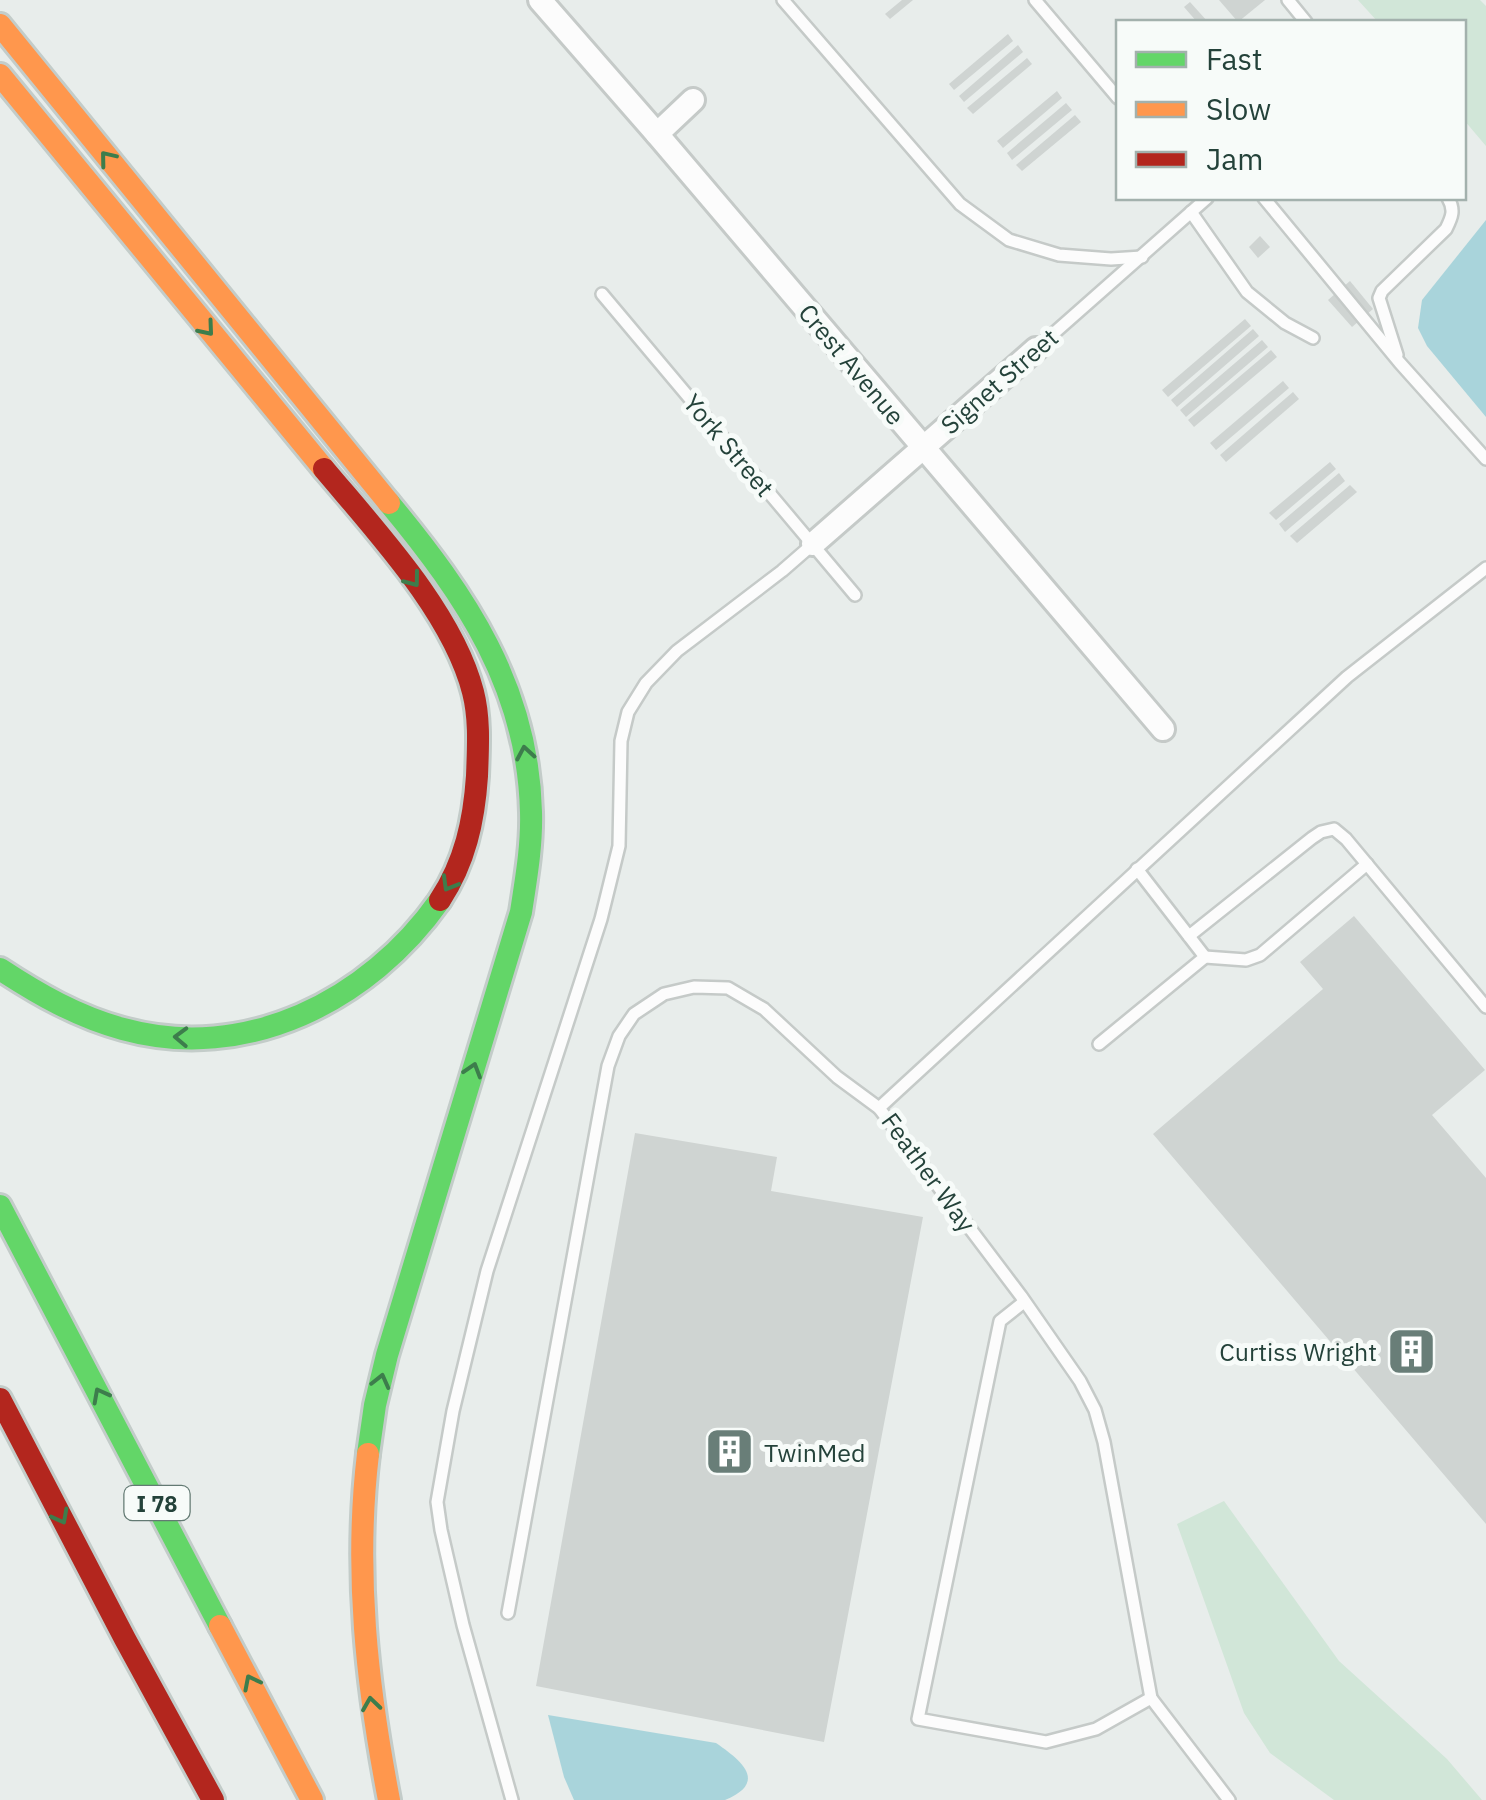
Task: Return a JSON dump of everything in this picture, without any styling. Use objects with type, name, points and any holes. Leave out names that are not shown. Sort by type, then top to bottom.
[{"type":"highway","points":[[0,26],[436,560],[481,626],[507,682],[518,718],[531,797],[529,874],[521,912],[390,1348],[366,1464],[361,1594],[370,1696],[388,1800]]},
{"type":"highway","points":[[0,75],[421,589],[461,658],[472,690],[478,742],[476,802],[469,838],[457,871],[439,902],[390,958],[335,999],[304,1016],[224,1036],[183,1038],[143,1034],[68,1008],[0,969]]},
{"type":"highway","name":"I 78","points":[[0,1206],[312,1800]]},
{"type":"highway","points":[[0,1400],[213,1800]]},
{"type":"street","name":"Crest Avenue","points":[[540,0],[1164,729]]},
{"type":"street","points":[[657,134],[693,100]]},
{"type":"street","name":"Signet Street","points":[[813,544],[1036,349]]},
{"type":"lane","points":[[783,0],[960,204],[1009,240],[1059,255],[1142,257]]},
{"type":"lane","points":[[1034,0],[1116,96]]},
{"type":"lane","points":[[1288,0],[1304,20]]},
{"type":"lane","name":"Signet Street","points":[[1036,349],[1203,200]]},
{"type":"lane","points":[[1266,200],[1486,459]]},
{"type":"lane","points":[[1400,362],[1379,298],[1446,229],[1452,218],[1449,200]]},
{"type":"lane","points":[[1188,214],[1246,292],[1285,323],[1314,338]]},
{"type":"lane","name":"York Street","points":[[602,294],[855,595]]},
{"type":"lane","points":[[512,1800],[441,1530],[437,1502],[453,1411],[488,1271],[601,919],[619,846],[621,741],[628,712],[646,683],[676,651],[813,544]]},
{"type":"lane","name":"Feather Way","points":[[1229,1800],[1151,1698],[1104,1442],[1080,1381],[879,1108],[1346,677],[1486,568]]},
{"type":"lane","points":[[1189,936],[1320,832],[1338,831],[1486,1007]]},
{"type":"lane","points":[[1099,1044],[1205,957],[1246,960],[1260,955],[1367,864]]},
{"type":"lane","points":[[1137,869],[1205,957]]},
{"type":"lane","points":[[508,1613],[608,1066],[618,1036],[634,1014],[664,994],[694,986],[728,988],[764,1010],[837,1077],[879,1108]]},
{"type":"lane","points":[[1024,1302],[1000,1321],[918,1719],[1046,1742],[1096,1728],[1151,1698]]},
{"type":"green space","points":[[1358,0],[1480,0],[1486,6],[1486,146],[1466,122],[1466,20],[1376,20]]},
{"type":"green space","points":[[1224,1501],[1339,1661],[1447,1759],[1482,1800],[1334,1800],[1270,1753],[1244,1713],[1177,1524]]},
{"type":"water","points":[[1486,220],[1486,417],[1427,346],[1418,328],[1422,300]]},
{"type":"water","points":[[548,1715],[716,1743],[742,1764],[748,1779],[738,1793],[725,1800],[574,1800]]},
{"type":"building","points":[[902,0],[913,0],[890,19],[885,14]]},
{"type":"building","points":[[1219,0],[1265,0],[1240,20]]},
{"type":"building","points":[[1190,2],[1206,20],[1195,20],[1184,7]]},
{"type":"building","points":[[1008,34],[1013,41],[954,90],[949,84]]},
{"type":"building","points":[[1018,45],[1023,52],[964,102],[959,96]]},
{"type":"building","points":[[1027,58],[1032,64],[973,114],[967,108]]},
{"type":"building","points":[[1057,91],[1062,98],[1003,148],[997,141]]},
{"type":"building","points":[[1066,103],[1072,110],[1012,160],[1007,153]]},
{"type":"building","points":[[1075,115],[1081,122],[1022,171],[1016,165]]},
{"type":"building","points":[[1260,236],[1270,247],[1258,258],[1249,247]]},
{"type":"building","points":[[1350,281],[1373,309],[1352,327],[1328,300]]},
{"type":"building","points":[[1245,319],[1251,326],[1168,397],[1162,390]]},
{"type":"building","points":[[1253,329],[1259,336],[1177,407],[1171,400]]},
{"type":"building","points":[[1262,340],[1268,347],[1186,417],[1180,410]]},
{"type":"building","points":[[1271,350],[1277,357],[1194,427],[1188,420]]},
{"type":"building","points":[[1283,381],[1289,388],[1216,450],[1210,443]]},
{"type":"building","points":[[1293,392],[1299,399],[1226,462],[1220,455]]},
{"type":"building","points":[[1330,462],[1336,469],[1276,520],[1269,513]]},
{"type":"building","points":[[1339,473],[1345,481],[1285,532],[1279,524]]},
{"type":"building","points":[[1350,485],[1357,492],[1297,543],[1290,536]]},
{"type":"building","name":"Curtiss Wright","points":[[1354,916],[1485,1070],[1432,1115],[1486,1178],[1486,1524],[1153,1134],[1323,989],[1300,962]]},
{"type":"building","name":"TwinMed","points":[[635,1133],[777,1157],[771,1191],[923,1217],[824,1742],[536,1686]]},
{"type":"traffic: fast","points":[[368,1454],[387,1355],[521,912],[531,825],[527,767],[505,684],[467,609],[389,503]]},
{"type":"traffic: fast","points":[[0,969],[59,1004],[123,1029],[169,1037],[214,1037],[259,1030],[301,1015],[378,968],[440,900]]},
{"type":"traffic: fast","points":[[0,1206],[220,1626]]},
{"type":"traffic: slow","points":[[0,25],[389,503]]},
{"type":"traffic: slow","points":[[0,75],[324,469]]},
{"type":"traffic: slow","points":[[368,1454],[362,1541],[365,1628],[389,1800]]},
{"type":"traffic: slow","points":[[220,1626],[312,1800]]},
{"type":"traffic: jam","points":[[324,469],[431,603],[463,662],[473,692],[478,734],[473,809],[462,856],[440,900]]},
{"type":"traffic: jam","points":[[0,1399],[213,1800]]},
{"type":"place","name":"Curtiss Wright","points":[[1412,1351]]},
{"type":"place","name":"TwinMed","points":[[729,1452]]}]
